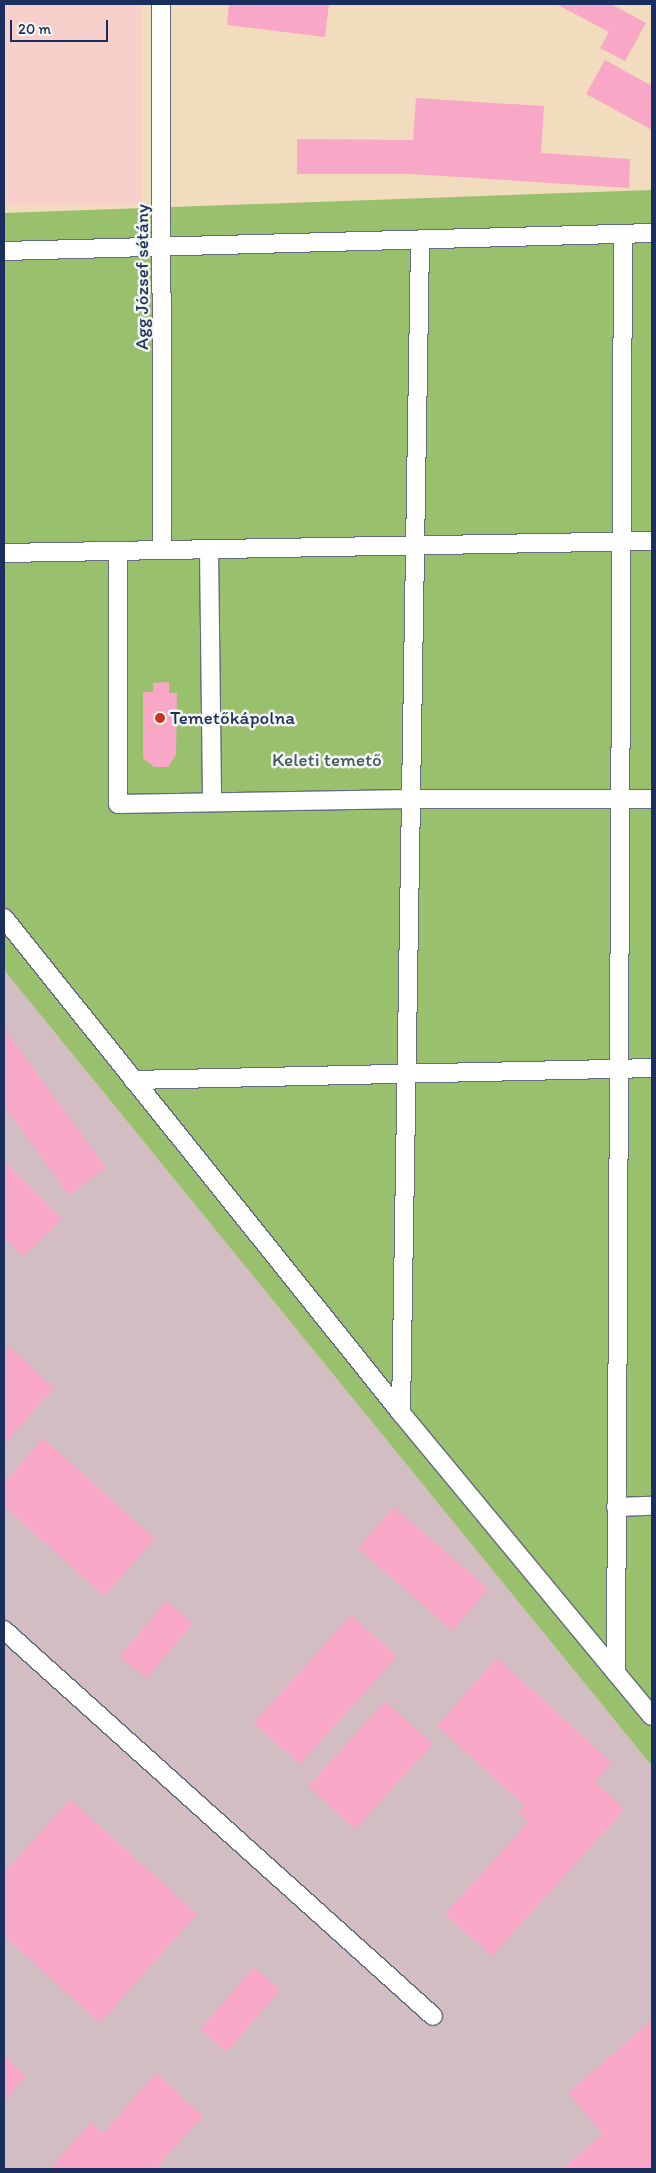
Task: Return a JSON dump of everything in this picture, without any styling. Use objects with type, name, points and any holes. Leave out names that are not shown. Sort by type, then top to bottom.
[{"type":"lane","name":"Agg József sétány","points":[[161,4],[163,248],[162,550]]},
{"type":"lane","points":[[4,252],[652,233]]},
{"type":"lane","points":[[616,1673],[622,799],[623,234]]},
{"type":"lane","points":[[401,1413],[405,1073],[420,240]]},
{"type":"lane","points":[[4,553],[652,541]]},
{"type":"lane","points":[[209,549],[212,802]]},
{"type":"lane","points":[[118,551],[118,804],[411,800],[652,800]]},
{"type":"lane","points":[[4,918],[401,1413],[652,1716]]},
{"type":"lane","points":[[133,1080],[652,1068]]},
{"type":"lane","points":[[616,1507],[652,1506]]},
{"type":"lane","points":[[4,1630],[434,2016]]},
{"type":"shaded area","points":[[4,4],[142,4],[142,205],[4,205]]},
{"type":"shaded area","points":[[4,970],[652,1766],[652,2169],[4,2169]]},
{"type":"green space","name":"Keleti temető","points":[[652,190],[652,1766],[4,970],[4,213]]},
{"type":"building","points":[[229,4],[329,4],[325,37],[227,25]]},
{"type":"building","points":[[556,4],[611,4],[646,23],[625,61],[600,48],[609,32]]},
{"type":"building","points":[[605,60],[652,86],[652,130],[586,94]]},
{"type":"building","points":[[416,98],[544,106],[541,153],[630,159],[629,188],[411,174],[297,174],[297,139],[413,140]]},
{"type":"building","points":[[169,682],[169,693],[177,693],[176,755],[168,767],[154,767],[143,758],[143,692],[153,692],[153,683]]},
{"type":"building","points":[[4,1028],[106,1168],[69,1195],[4,1106]]},
{"type":"building","points":[[4,1161],[62,1219],[23,1257],[4,1238]]},
{"type":"building","points":[[10,1347],[54,1388],[4,1444],[4,1354]]},
{"type":"building","points":[[43,1438],[155,1539],[104,1596],[4,1506],[4,1482]]},
{"type":"building","points":[[394,1507],[488,1589],[452,1631],[358,1549]]},
{"type":"building","points":[[166,1601],[193,1623],[147,1679],[120,1656]]},
{"type":"building","points":[[351,1615],[397,1656],[300,1764],[254,1723]]},
{"type":"building","points":[[497,1658],[612,1763],[595,1782],[625,1809],[492,1956],[445,1914],[528,1822],[518,1813],[525,1806],[437,1726]]},
{"type":"building","points":[[385,1701],[433,1744],[356,1829],[308,1786]]},
{"type":"building","points":[[70,1799],[197,1914],[100,2023],[4,1936],[4,1873]]},
{"type":"building","points":[[254,1967],[280,1990],[227,2052],[200,2029]]},
{"type":"building","points":[[652,2020],[652,2169],[562,2169],[603,2134],[568,2093]]},
{"type":"building","points":[[4,2056],[26,2076],[4,2101]]},
{"type":"building","points":[[156,2073],[203,2116],[155,2169],[49,2169],[91,2123],[103,2133]]},
{"type":"place","name":"Temetőkápolna","points":[[160,718]]}]
